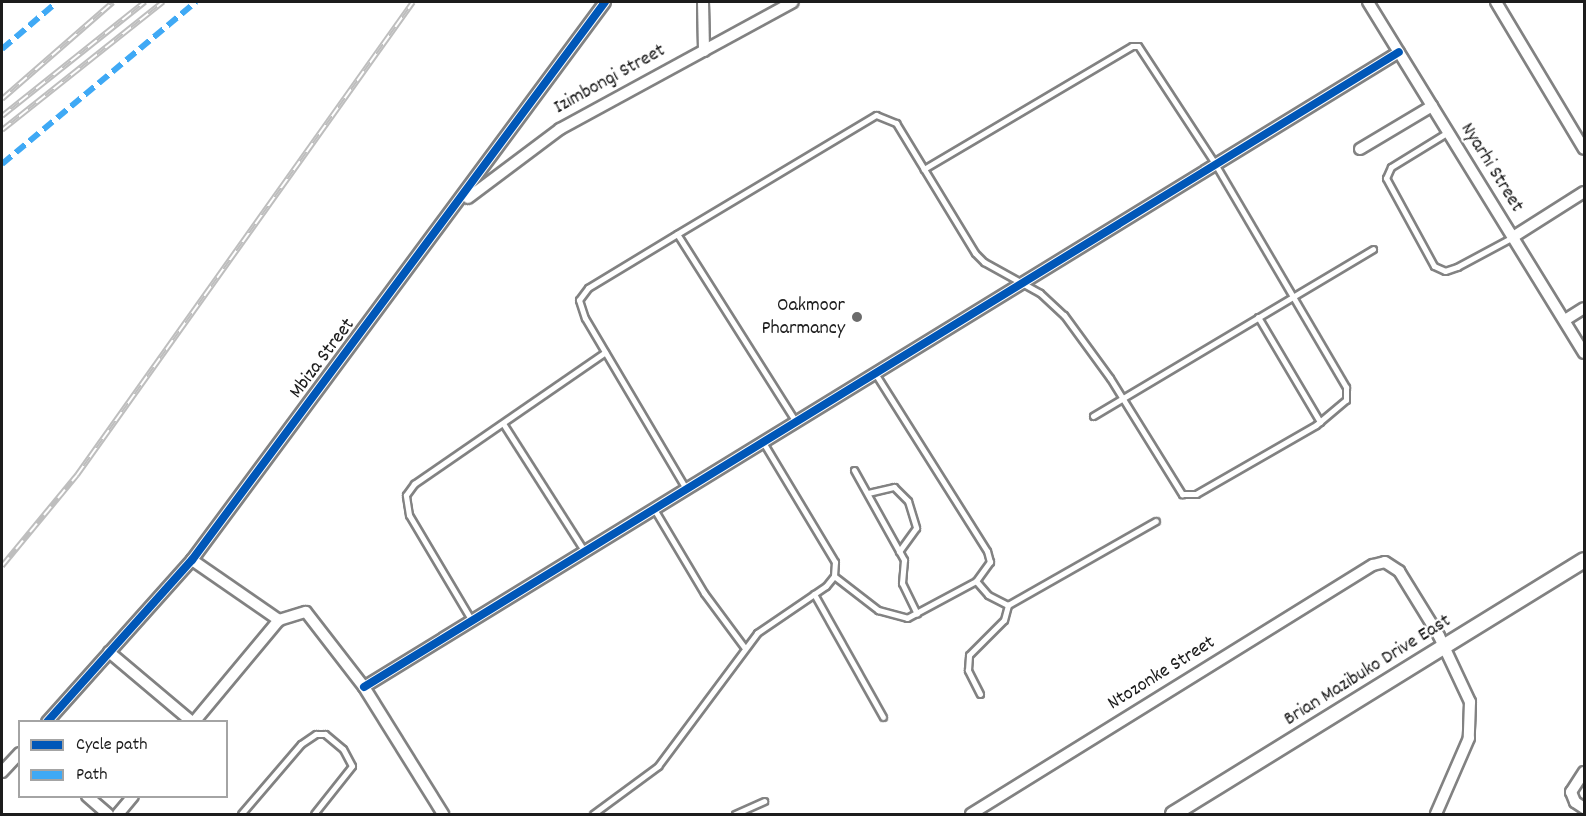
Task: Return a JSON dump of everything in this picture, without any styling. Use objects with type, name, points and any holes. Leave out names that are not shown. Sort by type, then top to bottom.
[{"type":"street","name":"Mbiza Street","points":[[49,720],[192,560],[456,208],[605,2]]},
{"type":"street","points":[[703,2],[704,51]]},
{"type":"street","name":"Izimbongi Street","points":[[456,208],[560,129],[793,2]]},
{"type":"street","name":"Nyarhi Street","points":[[1368,2],[1584,352]]},
{"type":"street","points":[[1496,2],[1584,149]]},
{"type":"street","points":[[364,687],[1399,52]]},
{"type":"street","points":[[1360,149],[1432,106]]},
{"type":"street","points":[[1513,237],[1584,192]]},
{"type":"street","points":[[1565,320],[1584,308]]},
{"type":"street","points":[[192,560],[279,620]]},
{"type":"street","name":"Brian Mazibuko Drive East","points":[[1173,814],[1584,560]]},
{"type":"street","name":"Ntozonke Street","points":[[971,814],[1373,565],[1389,562],[1396,568],[1445,646]]},
{"type":"street","points":[[195,720],[279,620],[302,611],[313,617],[364,687],[443,814]]},
{"type":"street","points":[[1436,814],[1468,742],[1472,721],[1468,694],[1445,646]]},
{"type":"street","points":[[109,652],[191,720]]},
{"type":"street","points":[[2,772],[18,755]]},
{"type":"street","points":[[1584,772],[1571,792],[1575,802],[1584,808]]},
{"type":"street","points":[[89,798],[108,814]]},
{"type":"street","points":[[118,814],[131,798]]},
{"type":"lane","points":[[686,489],[585,318],[580,296],[677,234],[876,115],[896,123],[975,253],[984,262],[1023,283],[1064,315],[1121,397],[1174,485],[1187,495],[1196,494],[1320,422],[1344,405],[1347,393],[1292,297],[1215,165],[1144,52],[1135,45],[924,169]]},
{"type":"lane","points":[[1448,132],[1391,167],[1386,178],[1434,266],[1445,271],[1457,267],[1513,237]]},
{"type":"lane","points":[[677,234],[796,422]]},
{"type":"lane","points":[[1093,416],[1121,397],[1373,249]]},
{"type":"lane","points":[[1258,317],[1320,422]]},
{"type":"lane","points":[[472,621],[409,515],[406,495],[414,484],[504,425],[605,352]]},
{"type":"lane","points":[[834,576],[892,617],[916,614],[976,581],[988,569],[987,551],[875,373]]},
{"type":"lane","points":[[504,425],[585,552]]},
{"type":"lane","points":[[593,814],[601,812],[658,766],[744,646],[770,622],[814,594],[834,576],[834,562],[763,442]]},
{"type":"lane","points":[[854,470],[899,551],[905,567],[902,583],[916,614]]},
{"type":"lane","points":[[868,493],[894,487],[908,501],[916,528],[899,551]]},
{"type":"lane","points":[[654,509],[704,593],[744,646]]},
{"type":"lane","points":[[980,694],[968,670],[969,655],[1004,620],[1008,605],[1156,521]]},
{"type":"lane","points":[[976,581],[988,595],[1002,598],[1008,605]]},
{"type":"lane","points":[[814,594],[883,717]]},
{"type":"lane","points":[[241,814],[301,744],[316,734],[325,734],[343,749],[352,766],[314,814]]},
{"type":"lane","points":[[735,814],[765,801]]},
{"type":"railway","points":[[2,99],[113,2]]},
{"type":"railway","points":[[2,116],[145,2]]},
{"type":"railway","points":[[2,130],[163,2]]},
{"type":"railway","points":[[2,566],[77,475],[413,2]]},
{"type":"marked path","points":[[2,49],[57,2]]},
{"type":"marked path","points":[[2,164],[196,2]]},
{"type":"cycle path","points":[[49,720],[192,560],[605,2]]},
{"type":"cycle path","points":[[364,687],[1399,52]]},
{"type":"place","name":"Oakmoor Pharmancy","points":[[857,317]]}]
